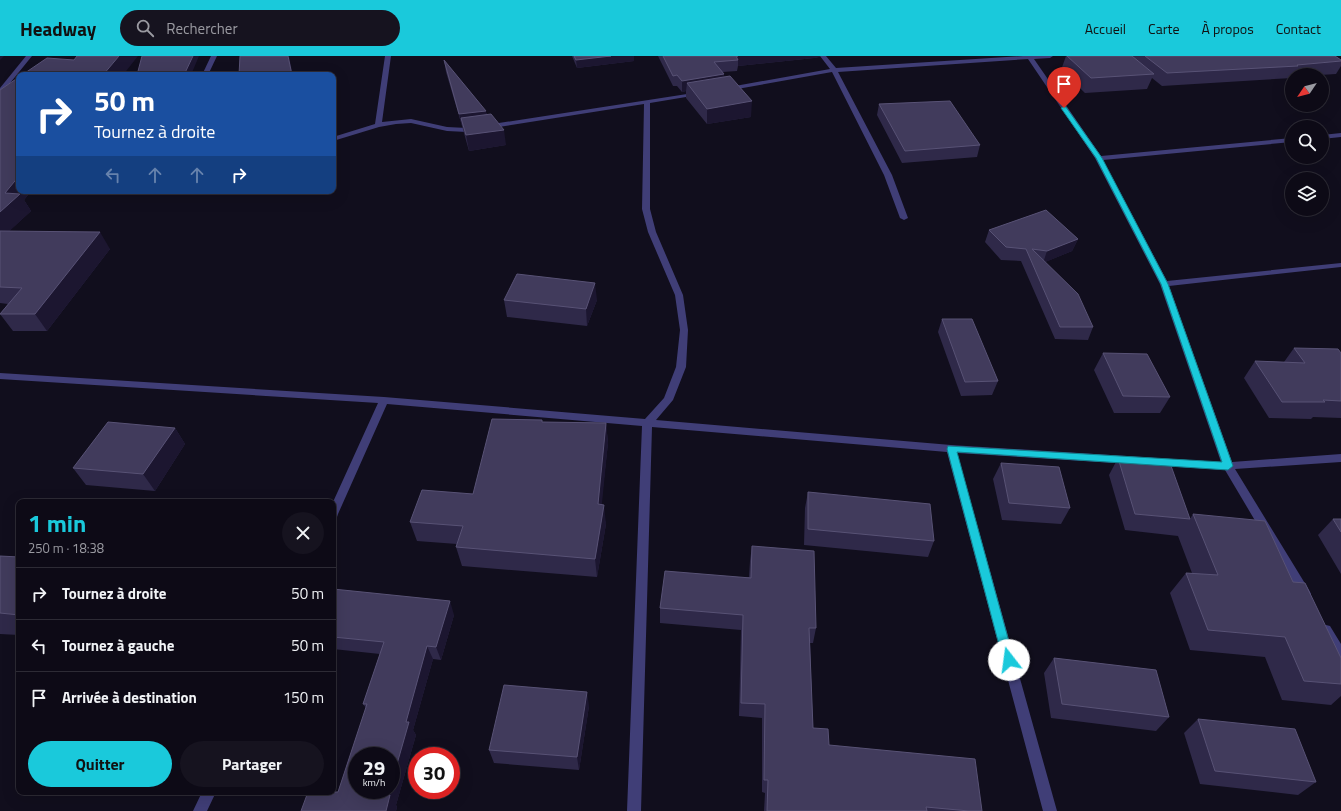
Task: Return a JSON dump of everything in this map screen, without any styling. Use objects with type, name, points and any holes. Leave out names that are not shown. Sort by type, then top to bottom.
[{"type":"street","points":[[16,72],[29,56]]},
{"type":"street","points":[[206,72],[214,56]]},
{"type":"street","points":[[378,125],[388,56]]},
{"type":"street","points":[[823,56],[834,70],[888,175],[904,218]]},
{"type":"street","points":[[717,90],[834,70],[1050,56]]},
{"type":"street","points":[[1029,57],[1099,158],[1164,284],[1228,466],[1309,601]]},
{"type":"street","points":[[0,92],[16,72]]},
{"type":"street","points":[[336,138],[378,125],[396,122],[411,122],[447,129],[467,130],[702,93]]},
{"type":"street","points":[[634,811],[647,423],[668,400],[681,367],[684,330],[679,295],[652,232],[646,209],[647,102]]},
{"type":"street","points":[[1329,136],[1341,135]]},
{"type":"street","points":[[1099,158],[1285,141]]},
{"type":"street","points":[[1164,284],[1341,265]]},
{"type":"street","points":[[0,376],[384,400],[951,449],[1228,466],[1341,458]]},
{"type":"street","points":[[336,507],[384,400]]},
{"type":"street","points":[[951,449],[1050,811]]},
{"type":"street","points":[[1321,621],[1341,655]]},
{"type":"street","points":[[200,811],[207,795]]},
{"type":"building","points":[[77,56],[119,56],[106,72],[26,72],[47,58],[74,60]]},
{"type":"building","points":[[142,56],[193,56],[185,72],[138,72]]},
{"type":"building","points":[[240,56],[288,56],[291,72],[239,72]]},
{"type":"building","points":[[574,56],[611,56],[576,60]]},
{"type":"building","points":[[663,56],[736,56],[738,60],[714,62],[724,74],[682,81],[677,75],[673,76]]},
{"type":"building","points":[[1067,56],[1132,56],[1154,74],[1091,78]]},
{"type":"building","points":[[1145,56],[1335,56],[1341,61],[1297,65],[1298,66],[1167,73]]},
{"type":"building","points":[[444,60],[486,111],[459,114]]},
{"type":"building","points":[[730,76],[752,101],[707,109],[687,83]]},
{"type":"building","points":[[16,79],[16,180],[5,193],[20,194],[0,212],[0,90]]},
{"type":"building","points":[[950,101],[980,145],[905,151],[879,104]]},
{"type":"building","points":[[491,114],[504,130],[466,135],[461,118]]},
{"type":"building","points":[[1046,210],[1078,239],[1047,251],[1032,249],[1078,294],[1093,327],[1060,327],[1026,249],[1006,247],[989,230]]},
{"type":"building","points":[[0,231],[100,232],[35,314],[0,314],[22,288],[0,287]]},
{"type":"building","points":[[517,274],[595,283],[586,309],[504,300]]},
{"type":"building","points":[[942,319],[972,319],[998,381],[965,382]]},
{"type":"building","points":[[1294,348],[1338,349],[1341,353],[1341,401],[1323,400],[1325,402],[1282,402],[1255,361],[1305,363]]},
{"type":"building","points":[[1103,353],[1147,354],[1170,397],[1123,396]]},
{"type":"building","points":[[492,419],[542,420],[542,422],[606,423],[598,504],[604,505],[595,559],[456,547],[463,526],[410,522],[422,490],[473,494]]},
{"type":"building","points":[[108,422],[175,428],[143,474],[73,468]]},
{"type":"building","points":[[1118,458],[1170,463],[1190,519],[1135,514]]},
{"type":"building","points":[[1001,463],[1059,467],[1070,508],[1009,503]]},
{"type":"building","points":[[808,492],[930,504],[934,541],[808,529]]},
{"type":"building","points":[[1193,514],[1265,521],[1293,582],[1305,583],[1341,658],[1341,684],[1304,681],[1285,637],[1208,630],[1186,573],[1218,575]]},
{"type":"building","points":[[1333,519],[1341,519],[1341,532]]},
{"type":"building","points":[[752,546],[814,551],[816,628],[809,628],[813,728],[828,729],[829,745],[975,759],[982,811],[926,807],[927,811],[767,811],[768,780],[764,780],[765,704],[741,703],[743,615],[660,608],[665,571],[751,578]]},
{"type":"building","points":[[0,556],[16,557],[16,615],[0,613]]},
{"type":"building","points":[[336,589],[450,601],[436,647],[427,646],[406,722],[409,722],[400,754],[400,747],[353,747],[367,704],[363,704],[384,642],[336,637]]},
{"type":"building","points":[[1054,658],[1156,670],[1169,717],[1062,704]]},
{"type":"building","points":[[504,685],[587,692],[577,757],[489,750]]},
{"type":"building","points":[[1198,719],[1295,729],[1316,782],[1215,771]]},
{"type":"building","points":[[348,762],[348,799],[389,799],[386,811],[301,811],[307,795],[336,795],[336,792],[338,792]]},
{"type":"route","points":[[1009,660],[951,449],[1228,466],[1164,284],[1099,158],[1064,108]]}]
